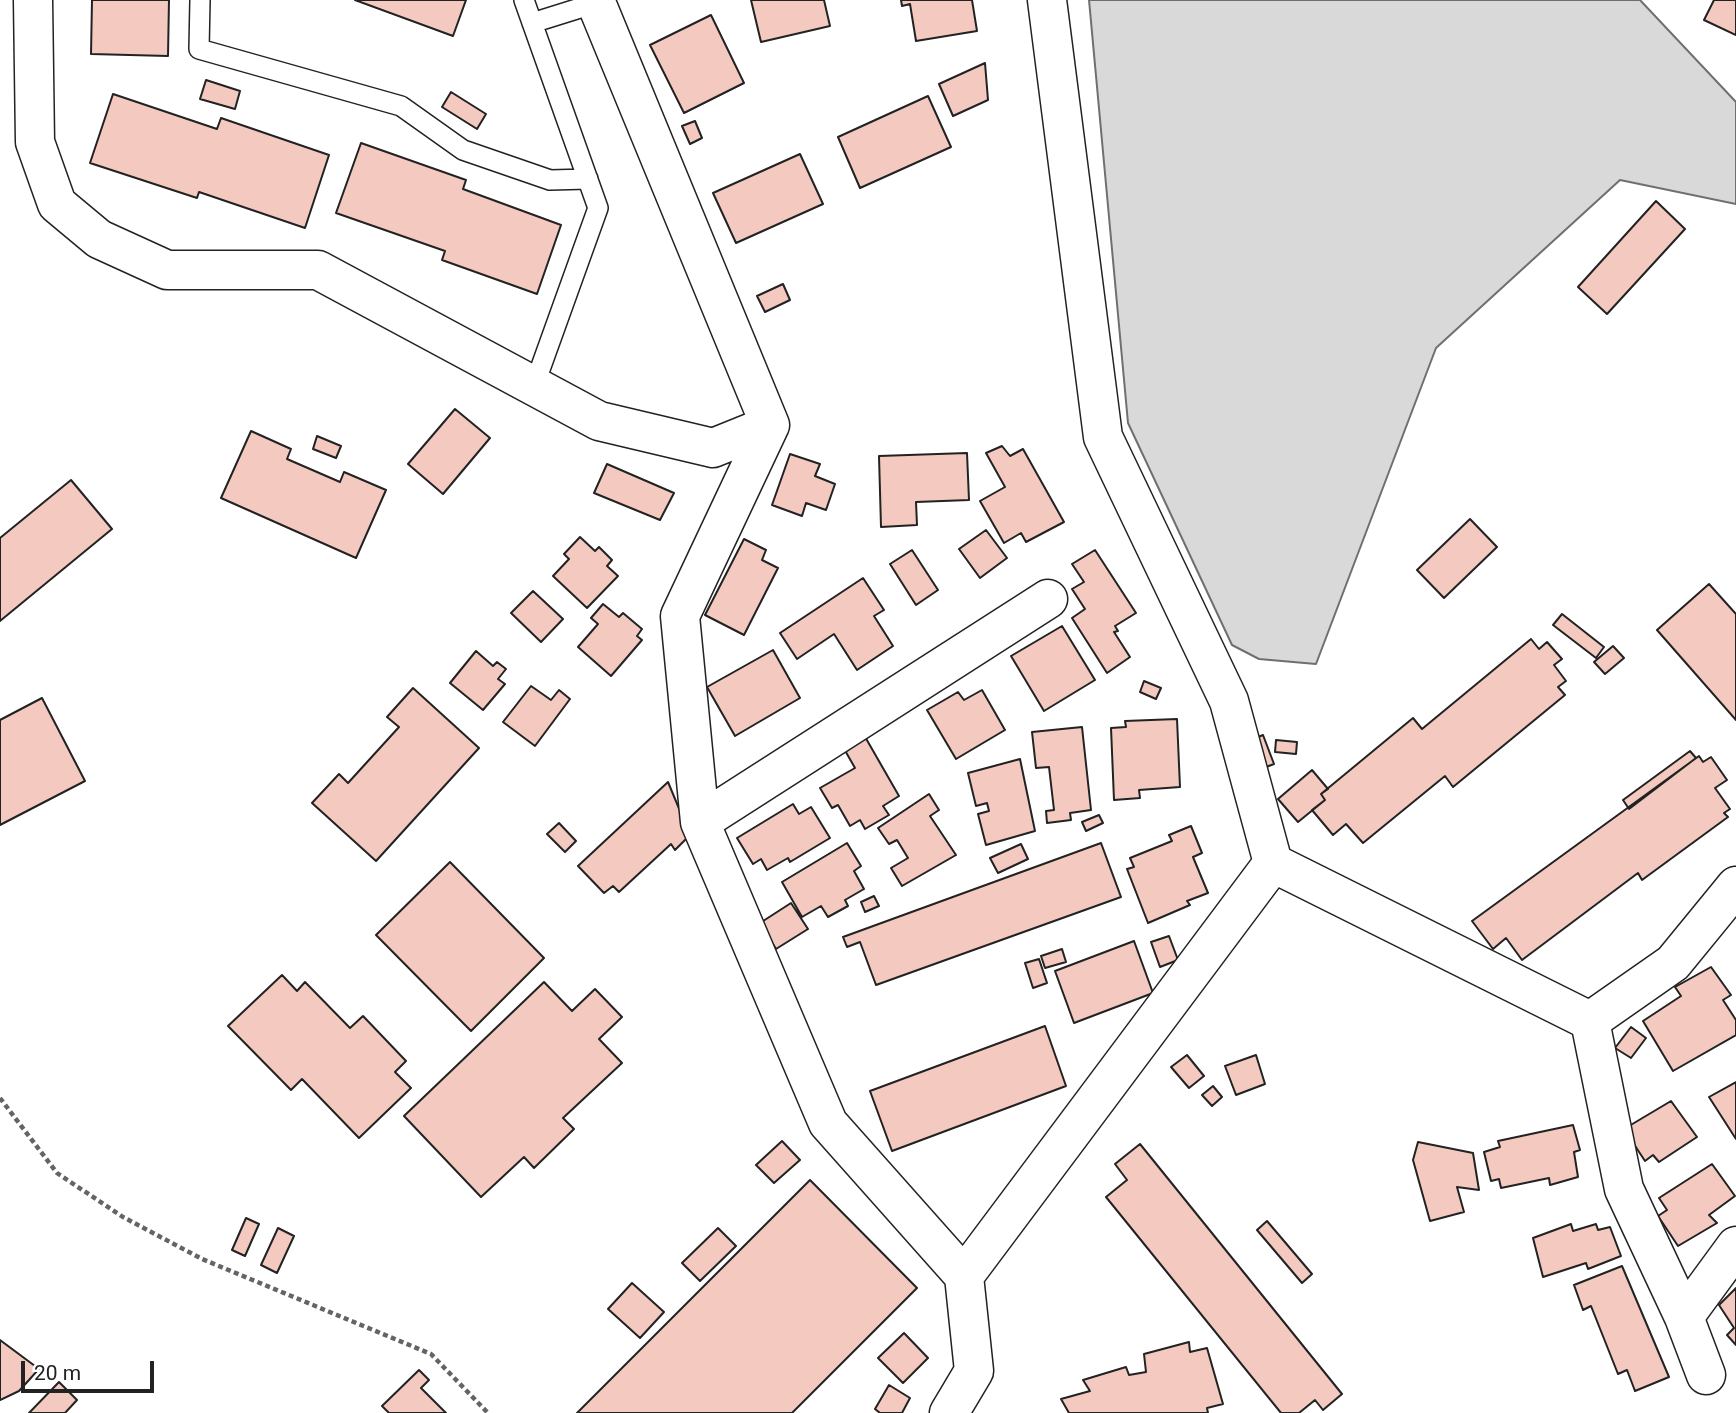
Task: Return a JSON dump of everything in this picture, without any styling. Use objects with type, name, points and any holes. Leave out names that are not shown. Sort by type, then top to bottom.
[{"type":"street","points":[[33,0],[35,142],[57,204],[99,239],[167,270],[318,270],[599,421],[713,448],[769,425]]},
{"type":"street","points":[[1047,0],[1103,436],[1229,701],[1273,863],[1590,1021]]},
{"type":"street","points":[[601,1],[769,425],[680,616],[700,822],[828,1123],[964,1276],[974,1371],[949,1413]]},
{"type":"street","points":[[700,822],[1048,599]]},
{"type":"street","points":[[964,1276],[1273,863]]},
{"type":"street","points":[[1590,1021],[1673,963],[1736,886]]},
{"type":"street","points":[[1590,1021],[1624,1189],[1684,1317],[1706,1374]]},
{"type":"street","points":[[1684,1317],[1736,1246]]},
{"type":"lane","points":[[200,0],[199,49],[401,106],[463,150],[551,180],[587,179]]},
{"type":"lane","points":[[524,0],[598,208],[534,386]]},
{"type":"lane","points":[[532,23],[601,1]]},
{"type":"path","points":[[0,1098],[57,1173],[123,1217],[202,1259],[431,1354],[488,1413]]},
{"type":"shaded area","points":[[1089,0],[1640,0],[1736,102],[1736,204],[1620,180],[1436,348],[1316,664],[1259,659],[1232,645],[1128,423]]},
{"type":"building","points":[[92,0],[169,0],[168,56],[91,54]]},
{"type":"building","points":[[355,0],[466,0],[453,36]]},
{"type":"building","points":[[751,0],[824,0],[830,26],[761,42]]},
{"type":"building","points":[[901,0],[972,0],[977,31],[916,41],[910,4],[902,6]]},
{"type":"building","points":[[1714,0],[1736,0],[1736,35],[1704,20]]},
{"type":"building","points":[[711,15],[744,83],[684,113],[650,45]]},
{"type":"building","points":[[985,63],[988,100],[953,116],[939,84]]},
{"type":"building","points":[[206,80],[240,91],[235,109],[200,99]]},
{"type":"building","points":[[451,92],[486,114],[477,129],[442,107]]},
{"type":"building","points":[[113,94],[217,129],[221,118],[329,155],[305,228],[199,192],[197,198],[90,163]]},
{"type":"building","points":[[928,96],[951,147],[860,188],[838,137]]},
{"type":"building","points":[[695,121],[702,138],[690,144],[682,126]]},
{"type":"building","points":[[361,143],[466,180],[463,189],[561,225],[537,294],[442,260],[445,251],[336,213]]},
{"type":"building","points":[[800,154],[823,204],[736,243],[713,193]]},
{"type":"building","points":[[1656,201],[1685,229],[1607,314],[1578,287]]},
{"type":"building","points":[[783,284],[790,300],[765,312],[757,296]]},
{"type":"building","points":[[455,409],[490,438],[443,494],[408,464]]},
{"type":"building","points":[[251,431],[291,449],[287,459],[340,482],[344,472],[386,490],[356,558],[221,498]]},
{"type":"building","points":[[317,436],[341,446],[336,458],[313,449]]},
{"type":"building","points":[[1002,446],[1010,456],[1023,449],[1064,522],[1026,542],[1021,533],[1004,543],[980,501],[1005,487],[986,453]]},
{"type":"building","points":[[967,453],[969,500],[916,502],[917,525],[881,527],[879,456]]},
{"type":"building","points":[[790,454],[820,464],[815,476],[835,484],[826,510],[806,503],[802,516],[772,505]]},
{"type":"building","points":[[607,464],[674,493],[660,520],[594,493]]},
{"type":"building","points":[[71,480],[112,529],[0,621],[0,538]]},
{"type":"building","points":[[1470,519],[1497,547],[1444,598],[1417,570]]},
{"type":"building","points":[[986,530],[1007,558],[980,578],[959,549]]},
{"type":"building","points":[[580,537],[595,551],[599,547],[612,560],[607,566],[618,576],[587,608],[553,576],[569,559],[564,554]]},
{"type":"building","points":[[744,539],[766,550],[762,560],[778,568],[744,635],[705,615]]},
{"type":"building","points":[[912,550],[938,590],[916,605],[890,564]]},
{"type":"building","points":[[1095,550],[1136,613],[1115,626],[1118,631],[1114,632],[1130,657],[1107,673],[1072,618],[1085,609],[1072,589],[1084,582],[1072,564]]},
{"type":"building","points":[[863,578],[884,610],[874,616],[893,646],[857,670],[834,634],[797,659],[780,633]]},
{"type":"building","points":[[1709,584],[1736,614],[1736,720],[1657,630]]},
{"type":"building","points":[[533,591],[563,619],[541,642],[511,613]]},
{"type":"building","points":[[603,604],[619,617],[623,613],[642,629],[637,636],[642,640],[611,676],[578,647],[598,624],[591,618]]},
{"type":"building","points":[[1562,614],[1604,647],[1596,658],[1553,625]]},
{"type":"building","points":[[1062,626],[1095,680],[1044,711],[1011,656]]},
{"type":"building","points":[[1531,639],[1539,649],[1547,642],[1562,659],[1554,665],[1566,681],[1558,687],[1565,695],[1453,787],[1445,776],[1363,843],[1346,824],[1333,835],[1312,810],[1325,800],[1321,794],[1413,718],[1422,729]]},
{"type":"building","points":[[1613,646],[1624,658],[1605,674],[1594,662]]},
{"type":"building","points":[[773,650],[800,698],[735,736],[707,687]]},
{"type":"building","points":[[476,651],[493,666],[497,662],[506,669],[498,679],[505,684],[483,710],[450,683]]},
{"type":"building","points":[[1144,681],[1161,688],[1156,699],[1140,692]]},
{"type":"building","points":[[531,686],[551,700],[559,690],[570,699],[535,746],[503,722]]},
{"type":"building","points":[[413,688],[479,748],[376,861],[312,803],[339,774],[348,783],[399,727],[387,717]]},
{"type":"building","points":[[982,690],[1005,730],[956,759],[927,710],[958,692],[964,700]]},
{"type":"building","points":[[42,698],[85,781],[0,825],[0,720]]},
{"type":"building","points":[[1177,719],[1180,787],[1139,790],[1140,798],[1114,800],[1111,728],[1126,727],[1125,721]]},
{"type":"building","points":[[1082,727],[1091,810],[1070,813],[1071,820],[1047,823],[1046,811],[1054,810],[1049,767],[1036,768],[1032,732]]},
{"type":"building","points":[[864,735],[899,796],[883,806],[889,815],[865,829],[860,820],[850,826],[838,805],[832,808],[820,788],[855,768],[843,747]]},
{"type":"building","points":[[1263,735],[1274,764],[1261,769],[1251,740]]},
{"type":"building","points":[[1276,740],[1297,742],[1296,754],[1275,752]]},
{"type":"building","points":[[1690,751],[1696,758],[1629,809],[1623,800]]},
{"type":"building","points":[[1699,756],[1703,762],[1711,757],[1727,780],[1715,788],[1730,809],[1724,813],[1728,817],[1642,880],[1638,873],[1522,960],[1506,938],[1493,949],[1472,921]]},
{"type":"building","points":[[1020,759],[1035,831],[986,845],[978,814],[989,811],[987,803],[976,806],[968,773]]},
{"type":"building","points":[[1312,770],[1328,789],[1321,794],[1325,800],[1298,822],[1278,799]]},
{"type":"building","points":[[668,782],[690,835],[675,850],[671,844],[619,892],[613,886],[604,893],[578,866]]},
{"type":"building","points":[[929,794],[939,810],[930,816],[956,855],[902,886],[891,868],[908,858],[897,840],[889,844],[878,828]]},
{"type":"building","points":[[793,804],[799,814],[811,807],[830,838],[790,862],[788,858],[767,870],[761,859],[753,864],[737,838]]},
{"type":"building","points":[[1099,815],[1103,823],[1086,831],[1082,822]]},
{"type":"building","points":[[559,823],[576,841],[565,852],[547,834]]},
{"type":"building","points":[[1191,826],[1202,853],[1193,857],[1208,893],[1187,901],[1190,905],[1148,923],[1127,869],[1134,867],[1130,858],[1172,841],[1169,835]]},
{"type":"building","points":[[847,843],[861,866],[854,871],[864,889],[845,900],[848,906],[828,917],[821,906],[802,917],[782,882]]},
{"type":"building","points":[[1101,843],[1121,897],[876,985],[860,942],[847,947],[843,937]]},
{"type":"building","points":[[1021,844],[1028,859],[998,873],[990,858]]},
{"type":"building","points":[[450,862],[544,958],[471,1031],[376,935]]},
{"type":"building","points":[[874,896],[879,906],[865,912],[861,902]]},
{"type":"building","points":[[791,903],[808,929],[776,949],[760,923]]},
{"type":"building","points":[[1169,936],[1178,960],[1160,967],[1151,942]]},
{"type":"building","points":[[1134,941],[1153,993],[1074,1023],[1055,971]]},
{"type":"building","points":[[1062,949],[1066,962],[1045,968],[1041,956]]},
{"type":"building","points":[[1039,959],[1047,983],[1033,988],[1025,963]]},
{"type":"building","points":[[1711,967],[1731,995],[1723,1000],[1736,1020],[1736,1035],[1673,1071],[1643,1021],[1681,996],[1675,987]]},
{"type":"building","points":[[282,975],[297,991],[305,982],[350,1028],[363,1016],[406,1061],[395,1072],[411,1088],[359,1138],[302,1079],[291,1090],[228,1026]]},
{"type":"building","points":[[544,982],[572,1011],[595,989],[622,1017],[599,1039],[622,1063],[563,1118],[574,1129],[534,1168],[524,1157],[481,1197],[404,1116]]},
{"type":"building","points":[[1045,1026],[1066,1086],[892,1151],[870,1091]]},
{"type":"building","points":[[1631,1027],[1646,1038],[1631,1058],[1615,1048]]},
{"type":"building","points":[[1187,1055],[1204,1076],[1189,1088],[1171,1067]]},
{"type":"building","points":[[1256,1055],[1265,1084],[1236,1095],[1225,1066]]},
{"type":"building","points":[[1736,1082],[1736,1139],[1709,1097]]},
{"type":"building","points":[[1213,1086],[1222,1097],[1212,1106],[1202,1095]]},
{"type":"building","points":[[1671,1101],[1697,1137],[1659,1162],[1653,1155],[1645,1161],[1624,1129]]},
{"type":"building","points":[[1573,1125],[1580,1150],[1574,1152],[1578,1177],[1550,1185],[1549,1178],[1501,1188],[1499,1179],[1491,1181],[1484,1152],[1500,1147],[1498,1141]]},
{"type":"building","points":[[782,1141],[800,1160],[774,1183],[756,1165]]},
{"type":"building","points":[[1418,1142],[1473,1153],[1479,1190],[1457,1187],[1464,1212],[1430,1221],[1413,1160]]},
{"type":"building","points":[[1140,1144],[1342,1394],[1323,1410],[1315,1400],[1299,1413],[1281,1413],[1106,1197],[1127,1180],[1115,1164]]},
{"type":"building","points":[[1712,1164],[1735,1196],[1709,1215],[1717,1223],[1678,1246],[1658,1216],[1667,1210],[1659,1198]]},
{"type":"building","points":[[810,1180],[917,1288],[792,1413],[577,1413]]},
{"type":"building","points":[[246,1218],[259,1224],[245,1256],[232,1250]]},
{"type":"building","points":[[1267,1221],[1312,1274],[1302,1283],[1257,1230]]},
{"type":"building","points":[[1571,1224],[1573,1231],[1596,1224],[1598,1230],[1610,1227],[1621,1256],[1588,1269],[1586,1263],[1543,1277],[1533,1238]]},
{"type":"building","points":[[278,1228],[294,1236],[277,1273],[261,1265]]},
{"type":"building","points":[[718,1228],[736,1246],[700,1281],[682,1263]]},
{"type":"building","points":[[1622,1266],[1669,1377],[1635,1391],[1627,1370],[1618,1374],[1591,1306],[1583,1310],[1574,1285]]},
{"type":"building","points":[[632,1283],[664,1312],[640,1338],[608,1309]]},
{"type":"building","points":[[1736,1288],[1736,1345],[1727,1335],[1734,1328],[1719,1305]]},
{"type":"building","points":[[904,1333],[928,1358],[903,1383],[878,1358]]},
{"type":"building","points":[[0,1340],[39,1369],[19,1391],[0,1400]]},
{"type":"building","points":[[1189,1342],[1190,1352],[1207,1348],[1223,1404],[1207,1408],[1208,1413],[1069,1413],[1061,1399],[1090,1391],[1083,1380],[1126,1367],[1129,1375],[1146,1372],[1144,1354]]},
{"type":"building","points":[[419,1370],[429,1380],[421,1388],[446,1413],[389,1413],[382,1406]]},
{"type":"building","points":[[59,1382],[77,1400],[65,1413],[29,1413]]},
{"type":"building","points":[[889,1385],[910,1398],[902,1413],[880,1413],[875,1409]]}]
